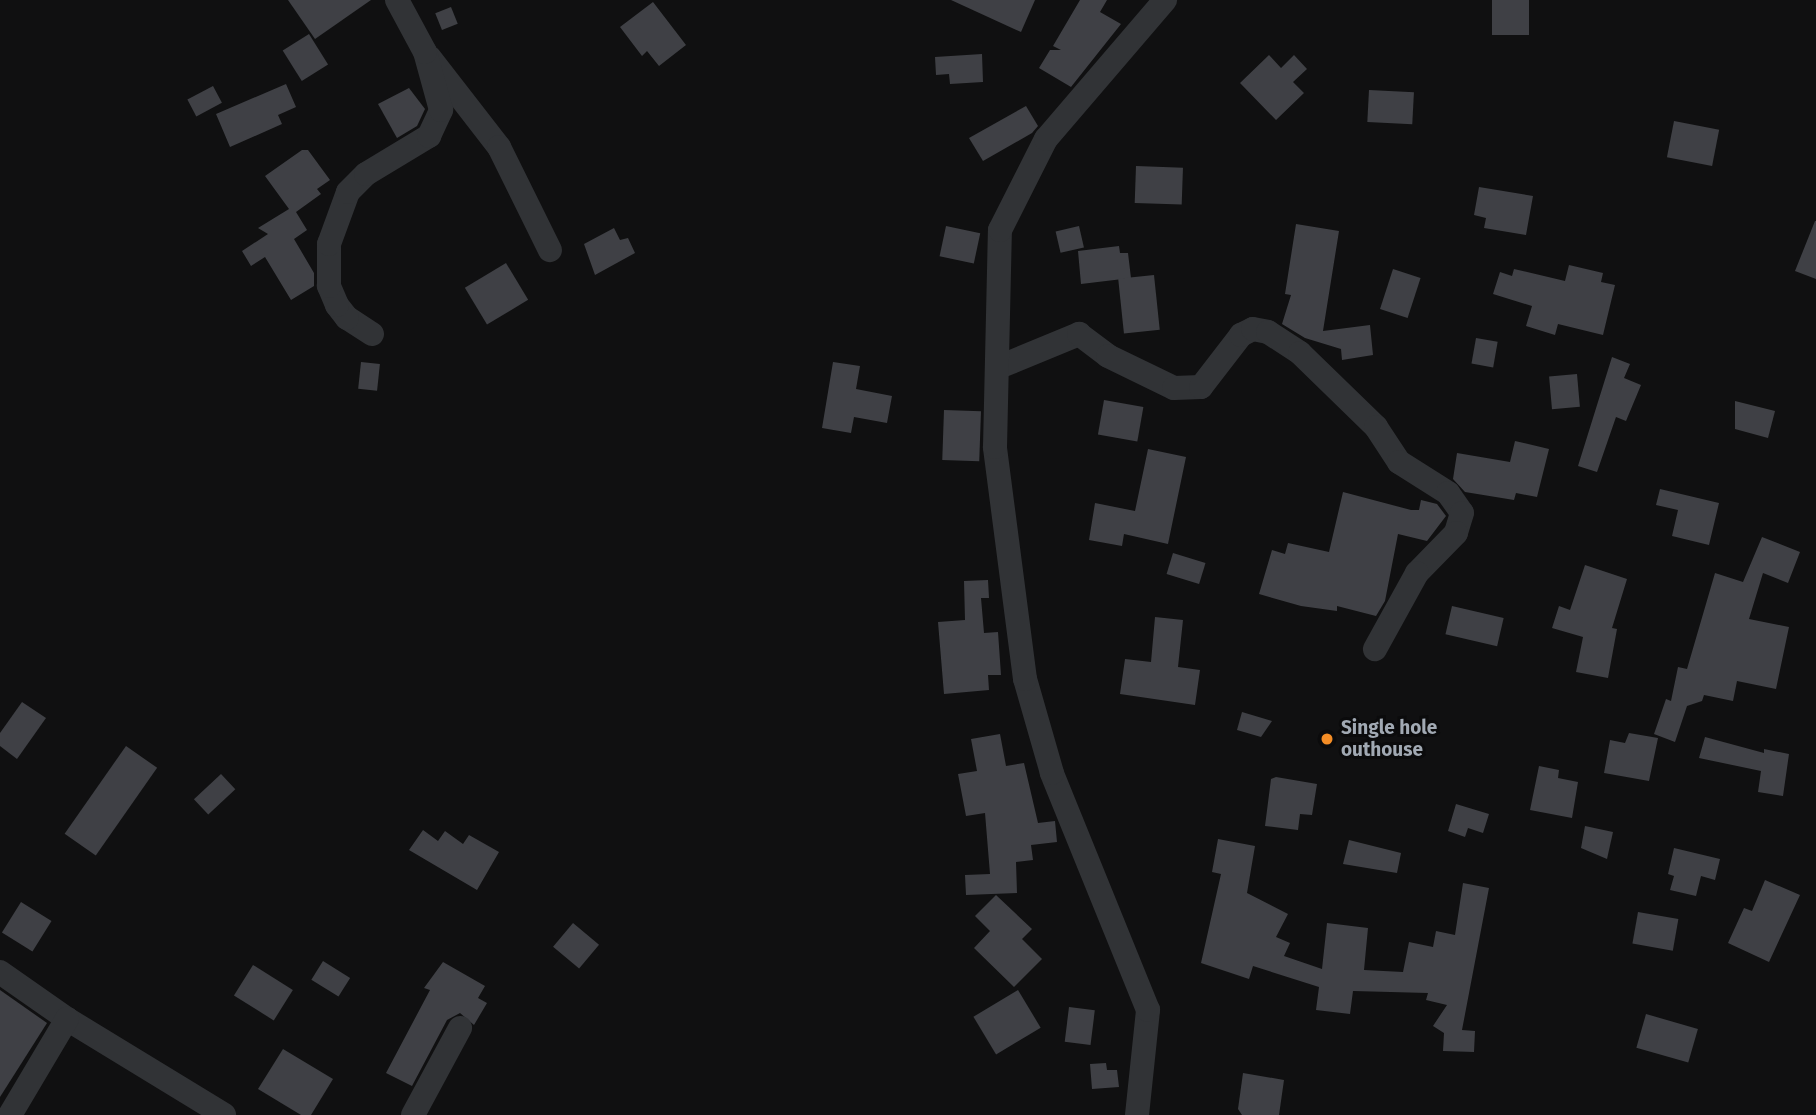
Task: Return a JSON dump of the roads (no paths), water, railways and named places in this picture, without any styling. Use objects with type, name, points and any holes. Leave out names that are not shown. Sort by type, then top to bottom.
[{"type":"street","points":[[373,334],[337,305],[330,286],[329,244],[348,192],[366,174],[429,136],[441,110],[425,52],[397,0]]},
{"type":"street","points":[[1137,1115],[1148,1010],[1052,773],[1025,679],[995,447],[999,367],[1000,230],[1046,139],[1165,0]]},
{"type":"street","points":[[425,52],[463,95],[499,147],[550,250]]},
{"type":"street","points":[[999,367],[1079,334],[1108,356],[1174,388],[1201,387],[1241,335],[1253,329],[1268,332],[1300,353],[1376,427],[1399,461],[1448,493],[1462,513],[1456,533],[1417,573],[1375,649]]},
{"type":"street","points":[[0,972],[67,1019],[224,1115]]},
{"type":"street","points":[[10,1115],[67,1019]]},
{"type":"street","points":[[413,1115],[460,1028]]},
{"type":"place","name":"Single hole outhouse","points":[[1327,739]]}]
